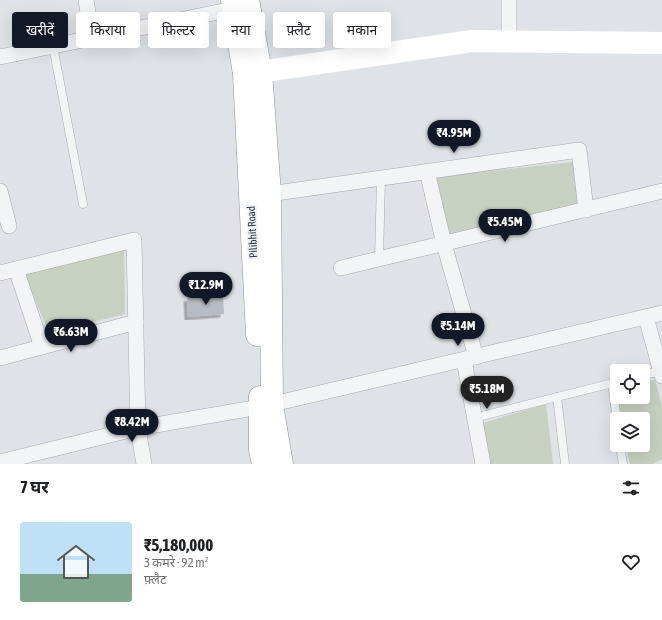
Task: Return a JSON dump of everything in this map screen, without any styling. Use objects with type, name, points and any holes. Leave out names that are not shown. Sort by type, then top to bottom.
[{"type":"main road","name":"Pilibhit Road","points":[[238,3],[253,73],[260,195],[266,406],[260,450],[263,464]]},
{"type":"main road","points":[[253,73],[472,41],[662,43]]},
{"type":"main road","points":[[266,406],[282,464]]},
{"type":"street","points":[[86,0],[88,12]]},
{"type":"street","points":[[509,0],[509,41]]},
{"type":"street","points":[[140,26],[238,3]]},
{"type":"street","points":[[0,57],[43,48]]},
{"type":"street","points":[[260,195],[579,150],[586,210]]},
{"type":"street","points":[[427,171],[470,358],[474,418],[483,464]]},
{"type":"street","points":[[0,191],[9,226]]},
{"type":"street","points":[[342,268],[662,191]]},
{"type":"street","points":[[0,273],[134,240],[138,428],[144,464]]},
{"type":"street","points":[[16,269],[42,347]]},
{"type":"street","points":[[0,462],[138,428],[266,406],[662,313]]},
{"type":"street","points":[[646,317],[661,374]]},
{"type":"street","points":[[0,358],[136,322]]},
{"type":"lane","points":[[53,48],[83,204]]},
{"type":"lane","points":[[379,259],[381,178]]},
{"type":"lane","points":[[650,375],[661,374]]},
{"type":"lane","points":[[474,418],[610,384]]},
{"type":"lane","points":[[558,397],[565,464]]},
{"type":"lane","points":[[621,452],[623,464]]},
{"type":"green space","points":[[573,162],[581,206],[448,236],[436,177]]},
{"type":"green space","points":[[124,248],[125,314],[49,333],[23,271]]},
{"type":"green space","points":[[655,380],[662,405],[662,459],[653,464],[630,464],[627,452],[650,452],[650,412],[621,412],[619,404],[650,404],[650,381]]},
{"type":"green space","points":[[546,404],[553,464],[491,464],[483,423]]},
{"type":"building","points":[[223,295],[224,314],[188,317],[187,298]]}]
